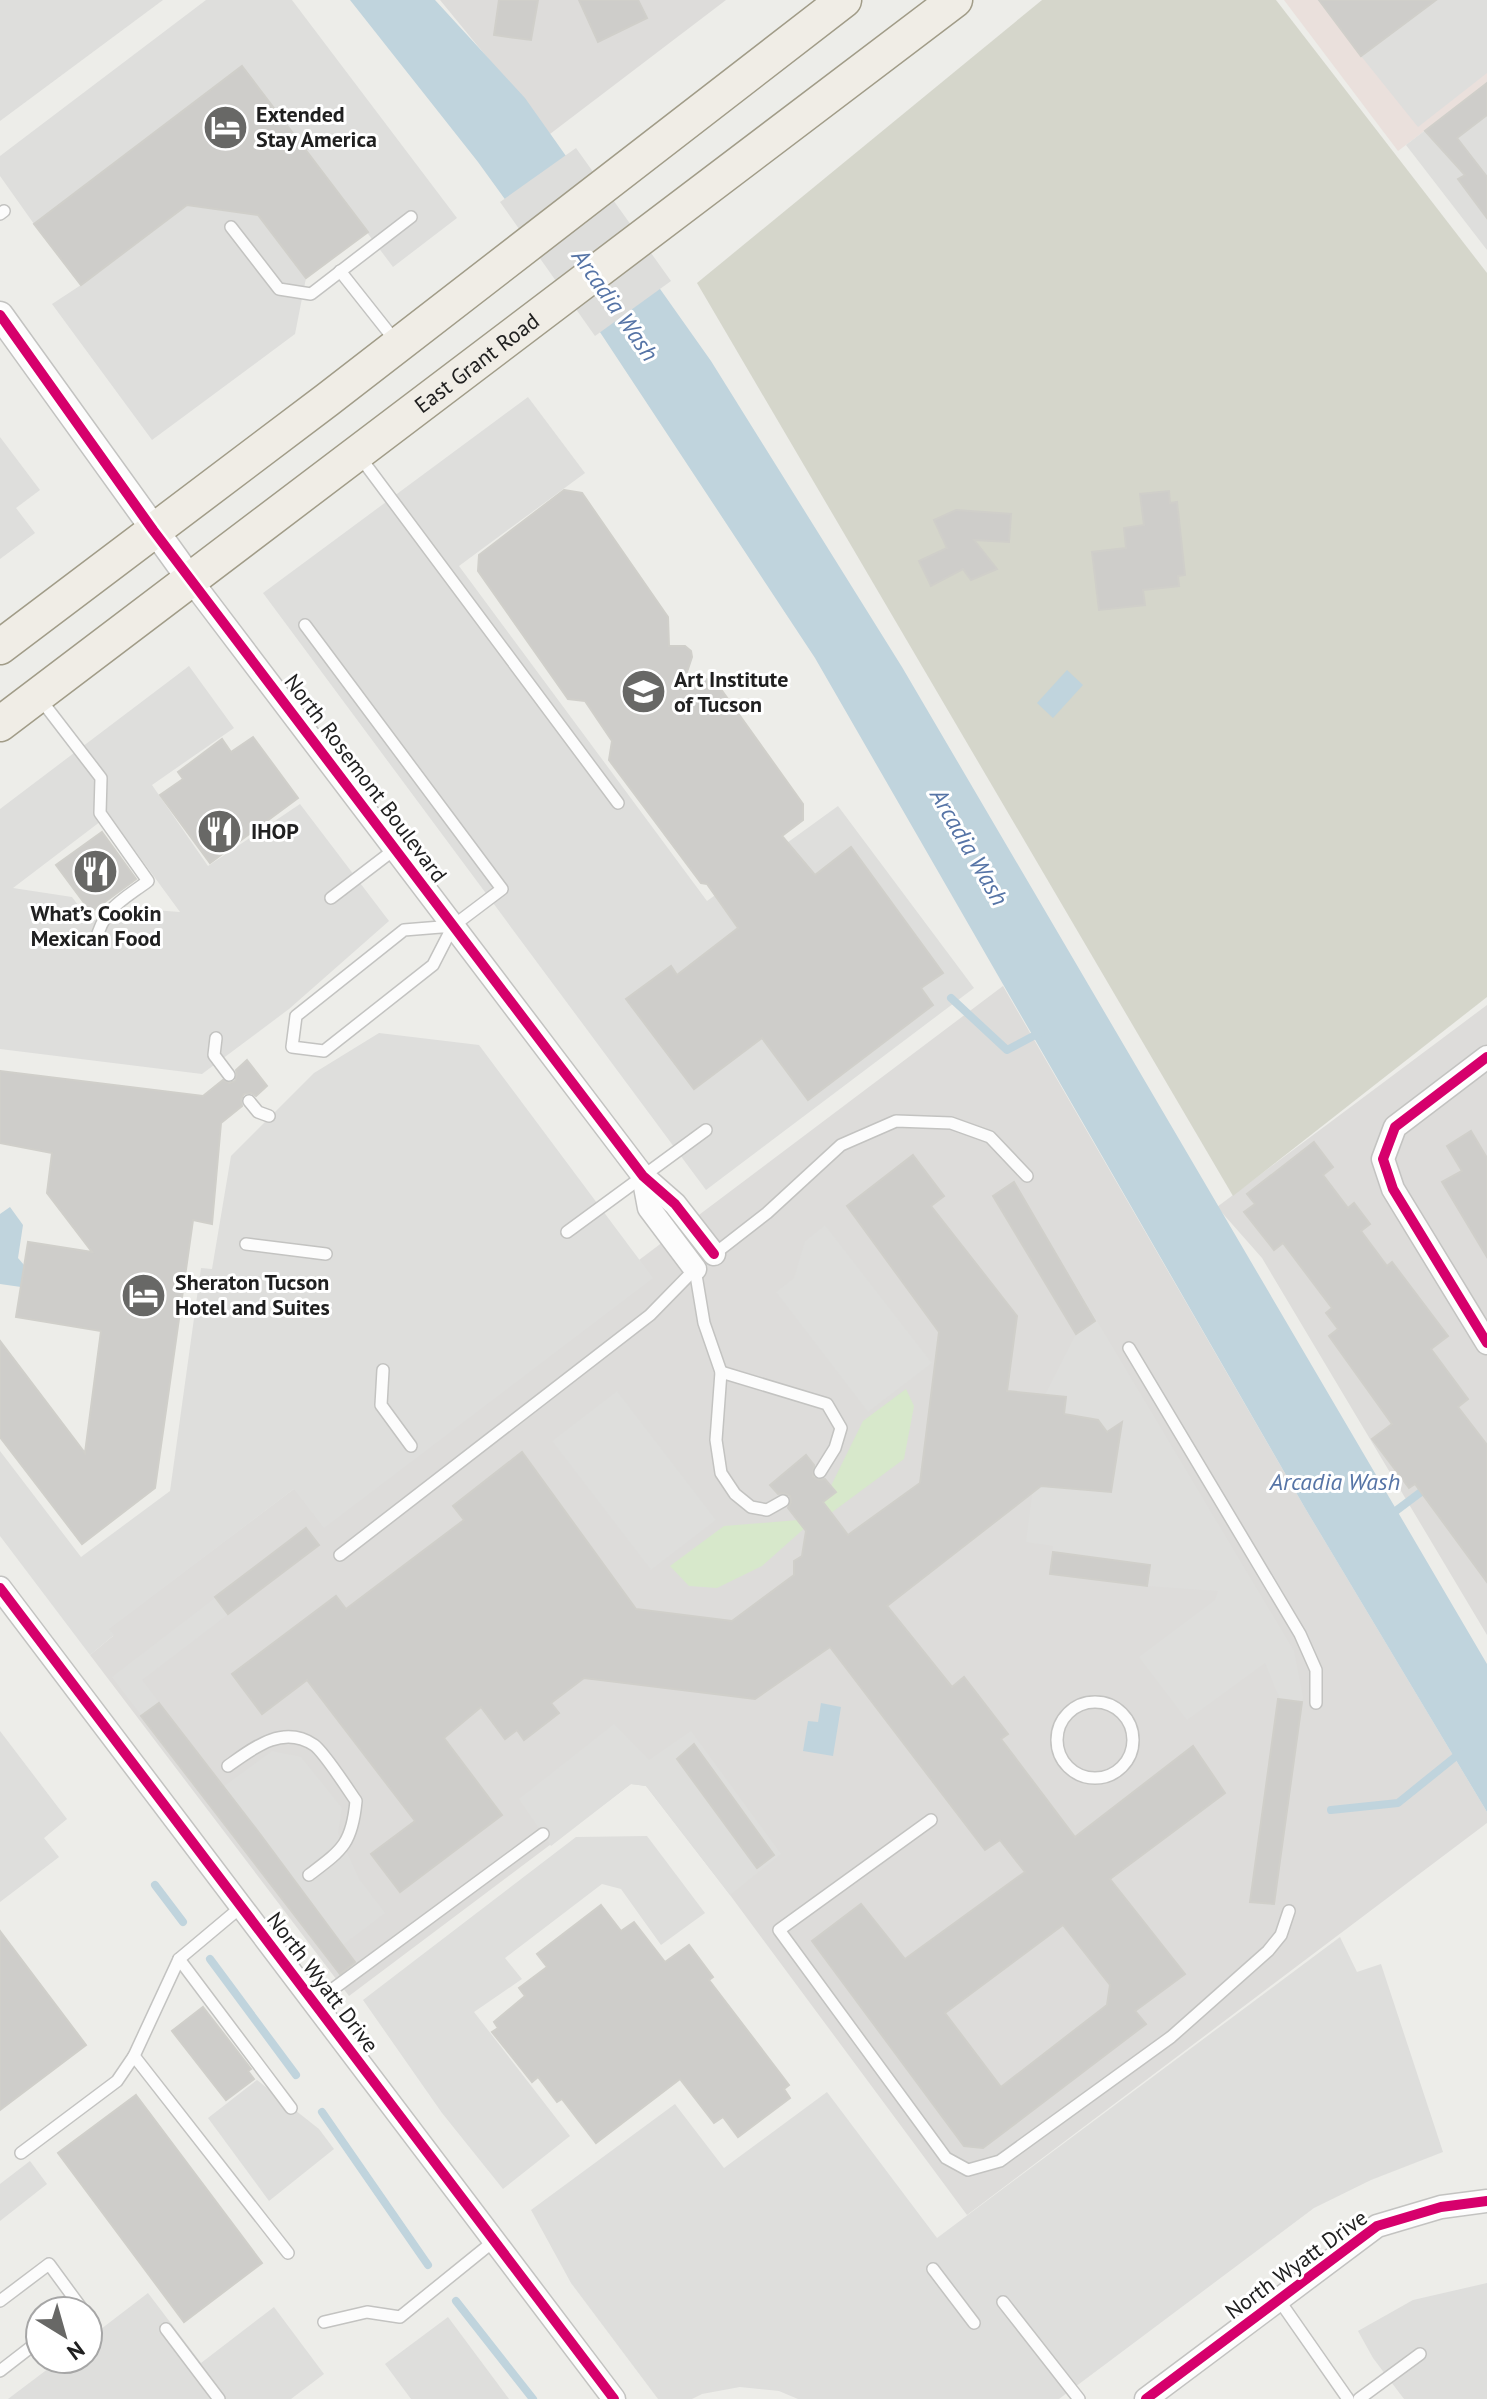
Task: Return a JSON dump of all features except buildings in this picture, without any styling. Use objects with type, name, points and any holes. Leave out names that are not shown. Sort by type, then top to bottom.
[{"type":"main road","points":[[0,647],[844,0]]},
{"type":"main road","name":"East Grant Road","points":[[0,724],[955,0]]},
{"type":"street","name":"North Rosemont Boulevard","points":[[0,315],[153,530],[643,1176],[675,1204],[714,1254]]},
{"type":"street","points":[[1487,1057],[1395,1127],[1383,1159],[1393,1189],[1487,1343]]},
{"type":"street","name":"North Rosemont Boulevard","points":[[643,1176],[649,1208],[695,1269]]},
{"type":"street","name":"North Wyatt Drive","points":[[0,1588],[614,2399]]},
{"type":"street","name":"North Wyatt Drive","points":[[1146,2399],[1377,2226],[1441,2207],[1487,2201]]},
{"type":"lane","points":[[231,227],[279,289],[311,294],[411,217]]},
{"type":"lane","points":[[340,271],[398,344]]},
{"type":"lane","points":[[357,453],[618,803]]},
{"type":"lane","points":[[305,625],[502,889],[453,926],[433,965],[324,1051],[292,1047],[296,1016],[404,930],[453,926]]},
{"type":"lane","points":[[38,696],[101,778],[100,813],[148,881],[107,912],[96,941]]},
{"type":"lane","points":[[331,898],[395,849]]},
{"type":"lane","points":[[216,1038],[214,1055],[229,1075]]},
{"type":"lane","points":[[249,1101],[258,1112],[269,1116]]},
{"type":"lane","points":[[340,1555],[650,1315],[695,1269],[767,1213],[841,1145],[896,1121],[951,1123],[990,1137],[1027,1176]]},
{"type":"lane","points":[[567,1232],[706,1130]]},
{"type":"lane","points":[[246,1244],[326,1254]]},
{"type":"lane","points":[[695,1269],[704,1323],[721,1372],[716,1440],[721,1473],[735,1494],[751,1507],[767,1510],[783,1501]]},
{"type":"lane","points":[[1129,1348],[1300,1634],[1316,1670],[1316,1703]]},
{"type":"lane","points":[[383,1370],[381,1405],[411,1446]]},
{"type":"lane","points":[[721,1372],[827,1404],[841,1428],[835,1448],[820,1472]]},
{"type":"lane","points":[[1092,1702],[1117,1709],[1126,1718],[1133,1741],[1131,1753],[1117,1772],[1094,1779],[1082,1776],[1063,1762],[1057,1737],[1068,1713],[1092,1702]]},
{"type":"lane","points":[[228,1766],[258,1745],[286,1735],[315,1745],[356,1801],[353,1830],[338,1853],[309,1875]]},
{"type":"lane","points":[[931,1820],[779,1930],[946,2158],[968,2170],[1000,2161],[1171,2037],[1268,1951],[1281,1935],[1289,1911]]},
{"type":"lane","points":[[314,2003],[543,1834]]},
{"type":"lane","points":[[21,2153],[117,2081],[134,2056],[179,1959],[241,1907]]},
{"type":"lane","points":[[179,1959],[291,2108]]},
{"type":"lane","points":[[134,2056],[288,2253]]},
{"type":"lane","points":[[324,2322],[367,2312],[400,2317],[494,2241]]},
{"type":"lane","points":[[0,2301],[49,2264],[72,2295]]},
{"type":"lane","points":[[933,2269],[974,2323]]},
{"type":"lane","points":[[1279,2300],[1348,2399]]},
{"type":"lane","points":[[1003,2302],[1079,2399]]},
{"type":"lane","points":[[166,2329],[219,2399]]},
{"type":"lane","points":[[0,2371],[24,2352]]},
{"type":"lane","points":[[1359,2399],[1420,2354]]},
{"type":"shaded area","points":[[0,0],[163,0],[0,121]]},
{"type":"shaded area","points":[[206,0],[292,0],[457,218],[393,267],[242,66],[34,224],[0,176],[0,156]]},
{"type":"shaded area","points":[[440,0],[726,0],[550,134]]},
{"type":"shaded area","points":[[1042,0],[1276,0],[1487,273],[1487,997],[1233,1196],[697,283]]},
{"type":"shaded area","points":[[1284,0],[1487,0],[1487,83],[1398,151]]},
{"type":"shaded area","points":[[1412,0],[1487,0],[1487,73],[1418,127],[1361,56],[1420,12]]},
{"type":"shaded area","points":[[1487,83],[1487,250],[1406,145]]},
{"type":"shaded area","points":[[197,197],[255,210],[306,278],[295,334],[152,440],[52,304]]},
{"type":"shaded area","points":[[528,397],[585,473],[459,566],[707,901],[838,806],[974,988],[706,1190],[263,593]]},
{"type":"shaded area","points":[[0,437],[40,490],[16,508],[35,533],[0,559]]},
{"type":"shaded area","points":[[189,666],[234,728],[152,785],[208,866],[300,804],[389,921],[289,1009],[202,1074],[0,1049],[0,809]],"holes":[[[109,815],[180,912],[140,909],[90,921],[72,897],[13,888]]]},
{"type":"shaded area","points":[[1003,986],[1305,1508],[1487,1812],[1487,1823],[967,2215],[646,1786],[631,1784],[349,1996],[90,1655],[113,1636],[108,1629],[295,1488],[324,1527],[652,1278],[639,1260]]},
{"type":"shaded area","points":[[1487,1005],[1487,1635],[1262,1258],[1217,1207]]},
{"type":"shaded area","points":[[379,1033],[479,1045],[653,1278],[324,1528],[294,1489],[109,1629],[114,1635],[90,1655],[0,1536],[0,1451],[81,1557],[170,1491],[201,1268],[212,1269],[231,1156],[314,1073]]},
{"type":"shaded area","points":[[1014,1182],[1294,1651],[1303,1697],[1274,1904],[1250,1902],[1279,1697],[1265,1663],[1187,1720],[1139,1657],[1215,1600],[1218,1591],[1050,1574],[1053,1546],[1026,1542],[1045,1395],[1076,1334],[993,1196]]},
{"type":"shaded area","points":[[825,1225],[932,1363],[868,1412],[776,1292],[794,1278],[805,1241]]},
{"type":"shaded area","points":[[617,1391],[716,1520],[651,1570],[552,1441]]},
{"type":"shaded area","points":[[306,1528],[319,1545],[142,1680],[223,1787],[272,1751],[301,1757],[342,1808],[338,1833],[359,1879],[385,1913],[327,1957],[112,1677]]},
{"type":"shaded area","points":[[614,1724],[649,1760],[691,1731],[781,1854],[730,1895],[646,1786],[631,1784],[551,1846],[519,1799]]},
{"type":"shaded area","points":[[0,1731],[67,1819],[44,1838],[59,1857],[0,1902]]},
{"type":"shaded area","points":[[647,1836],[705,1913],[661,1945],[621,1889],[602,1884],[505,1958],[522,1979],[474,2012],[570,2136],[503,2189],[442,2113],[363,2000],[576,1837]]},
{"type":"shaded area","points":[[1340,1937],[1357,1972],[1381,1964],[1443,2152],[1371,2180],[1314,2208],[1059,2399],[798,2399],[779,2391],[740,2387],[702,2394],[692,2399],[658,2399],[571,2283],[531,2210],[675,2104],[724,2168],[827,2092],[937,2238]]},
{"type":"shaded area","points":[[257,2080],[319,2129],[334,2149],[269,2201],[208,2118]]},
{"type":"shaded area","points":[[30,2161],[47,2184],[0,2221],[0,2184]]},
{"type":"shaded area","points":[[1487,2283],[1487,2399],[1404,2399],[1373,2358],[1358,2331],[1413,2300]]},
{"type":"shaded area","points":[[148,2293],[201,2363],[274,2307],[324,2374],[291,2399],[8,2399],[40,2375],[104,2375],[104,2327]]},
{"type":"shaded area","points":[[448,2317],[509,2399],[411,2399],[385,2364]]},
{"type":"green space","points":[[906,1389],[914,1406],[904,1459],[831,1513],[823,1502],[863,1421]]},
{"type":"green space","points":[[810,1511],[807,1526],[762,1566],[717,1588],[689,1586],[670,1566],[724,1526],[798,1520]]},
{"type":"water","name":"Arcadia Wash","points":[[350,0],[435,0],[525,98],[711,361],[902,667],[1487,1664],[1487,1812],[1305,1508],[815,658],[590,317],[478,162]]},
{"type":"water","points":[[1067,670],[1083,685],[1053,718],[1037,703]]},
{"type":"water","points":[[10,1207],[23,1225],[18,1258],[24,1265],[21,1287],[0,1284],[0,1214]]},
{"type":"water","points":[[821,1703],[841,1707],[833,1756],[803,1751],[808,1721],[818,1722]]},
{"type":"pier","points":[[576,148],[671,281],[595,336],[500,202]]},
{"type":"waterway","points":[[951,998],[1007,1050],[1041,1032]]},
{"type":"waterway","points":[[1389,1516],[1429,1486]]},
{"type":"waterway","points":[[1331,1810],[1398,1803],[1460,1753]]},
{"type":"waterway","points":[[155,1885],[183,1922]]},
{"type":"waterway","points":[[210,1959],[296,2075]]},
{"type":"waterway","points":[[322,2112],[428,2265]]},
{"type":"waterway","points":[[456,2301],[533,2399]]},
{"type":"cycle path","points":[[0,315],[153,530],[643,1176],[675,1204],[714,1254]]},
{"type":"cycle path","points":[[1487,1057],[1395,1127],[1383,1159],[1393,1189],[1487,1343]]},
{"type":"cycle path","points":[[0,1588],[614,2399]]},
{"type":"cycle path","points":[[1146,2399],[1377,2226],[1441,2207],[1487,2201]]},
{"type":"place","name":"Extended Stay America","points":[[225,127]]},
{"type":"place","name":"Art Institute of Tucson","points":[[643,692]]},
{"type":"place","name":"IHOP","points":[[220,831]]},
{"type":"place","name":"What’s Cookin Mexican Food","points":[[96,872]]},
{"type":"place","name":"Sheraton Tucson Hotel and Suites","points":[[144,1295]]}]
